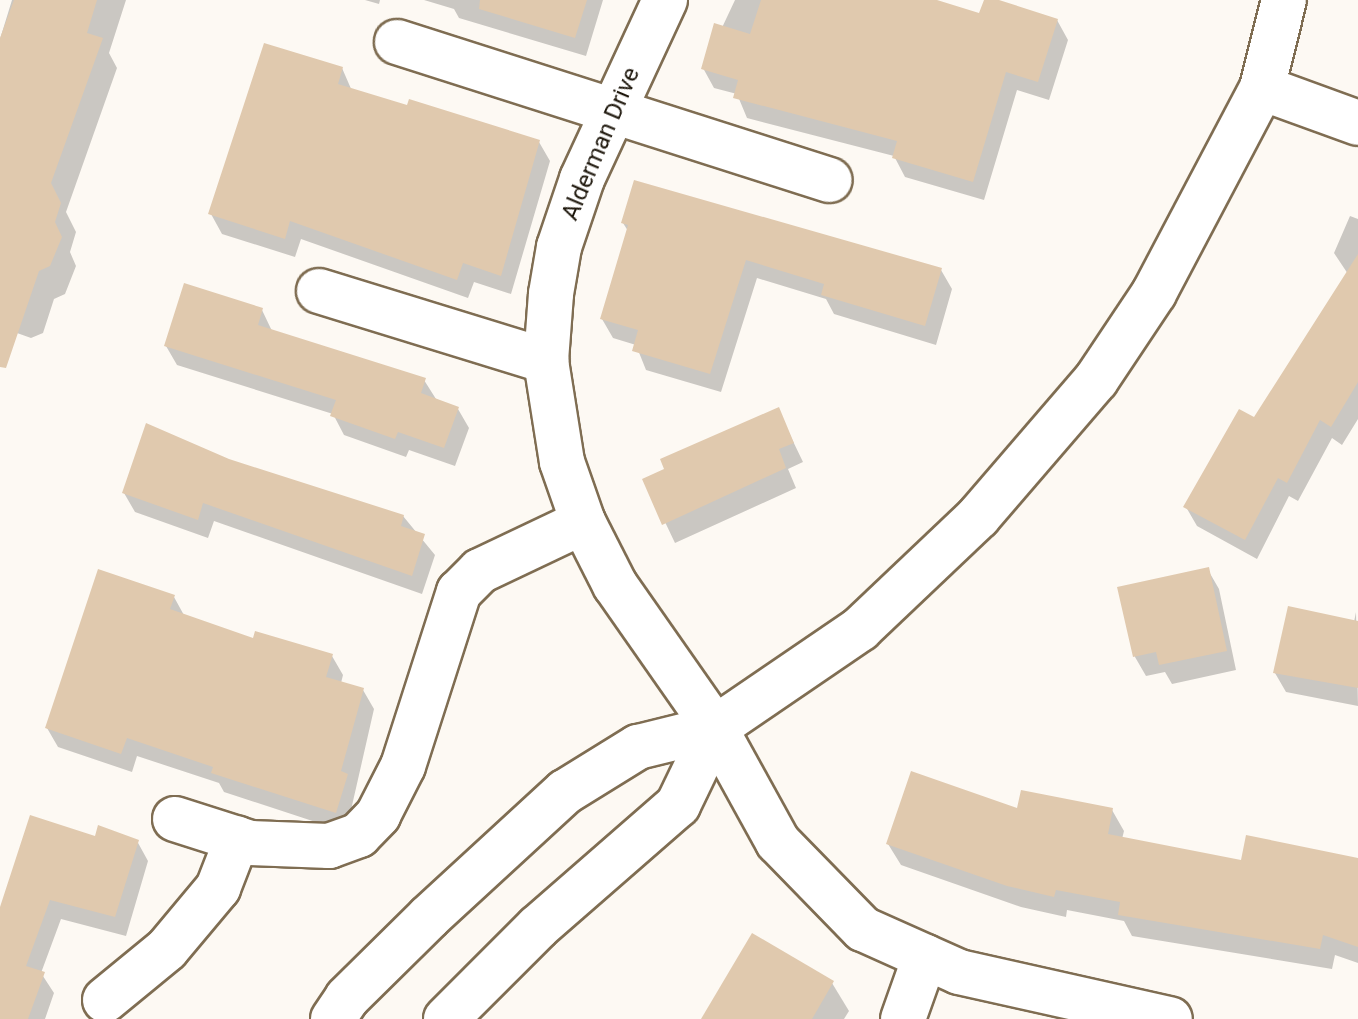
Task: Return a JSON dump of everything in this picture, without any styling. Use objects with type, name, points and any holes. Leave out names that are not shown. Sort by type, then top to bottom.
[{"type":"street","name":"Alderman Drive","points":[[665,0],[582,179],[559,247],[546,361],[562,462],[583,522],[615,585],[715,728],[778,842],[863,929],[959,972],[1170,1019]]},
{"type":"street","points":[[333,1019],[347,998],[429,917],[565,792],[638,747],[715,728],[860,629],[1037,454],[1154,293],[1262,88],[1284,0]]},
{"type":"street","points":[[397,42],[829,180]]},
{"type":"street","points":[[1262,88],[1358,123]]},
{"type":"street","points":[[319,291],[546,361]]},
{"type":"street","points":[[175,819],[237,839],[329,846],[359,835],[378,815],[403,766],[459,592],[480,571],[583,522]]},
{"type":"street","points":[[446,1019],[538,927],[678,805],[715,728]]},
{"type":"street","points":[[105,1000],[167,949],[218,888],[237,839]]},
{"type":"street","points":[[903,1019],[925,957]]},
{"type":"building","points":[[14,0],[97,0],[87,33],[103,38],[51,183],[61,203],[55,222],[62,237],[50,266],[39,271],[6,368],[0,367],[0,38]]},
{"type":"building","points":[[480,0],[587,0],[575,38],[479,9]]},
{"type":"building","points":[[761,0],[937,0],[979,13],[984,0],[999,0],[1058,19],[1038,82],[1006,72],[973,182],[892,158],[897,141],[733,98],[738,80],[701,69],[714,23],[750,34]]},
{"type":"building","points":[[264,43],[343,67],[338,84],[407,105],[409,99],[540,140],[501,276],[463,263],[457,280],[290,221],[285,239],[208,214]]},
{"type":"building","points":[[634,180],[942,268],[925,326],[821,295],[824,284],[746,260],[710,374],[632,351],[638,330],[600,319],[628,225],[621,223]]},
{"type":"building","points":[[1358,254],[1358,382],[1331,427],[1320,420],[1287,483],[1278,478],[1245,540],[1183,507],[1239,409],[1254,417]]},
{"type":"building","points":[[184,283],[263,308],[258,325],[426,378],[421,393],[459,407],[444,448],[398,432],[395,439],[330,416],[336,400],[164,346]]},
{"type":"building","points":[[779,407],[794,443],[779,449],[786,468],[662,525],[642,479],[664,469],[660,459]]},
{"type":"building","points":[[146,423],[229,459],[404,515],[401,526],[425,534],[412,576],[203,503],[198,520],[122,493]]},
{"type":"building","points":[[1209,567],[1227,651],[1159,665],[1156,652],[1133,657],[1117,587]]},
{"type":"building","points":[[98,569],[175,595],[170,609],[253,638],[255,631],[333,654],[326,677],[364,688],[341,771],[348,774],[336,813],[211,773],[213,767],[127,738],[121,754],[45,728]]},
{"type":"building","points":[[1288,606],[1358,621],[1358,688],[1273,673]]},
{"type":"building","points":[[911,771],[1017,808],[1021,790],[1113,808],[1108,834],[1241,860],[1246,835],[1358,858],[1358,947],[1323,935],[1320,949],[1118,915],[1120,902],[1056,890],[1054,897],[1007,886],[886,844]]},
{"type":"building","points":[[30,815],[95,836],[98,825],[139,840],[115,917],[50,900],[26,966],[45,972],[28,1019],[0,1019],[0,907]]},
{"type":"building","points":[[752,933],[834,981],[812,1019],[701,1019]]}]
